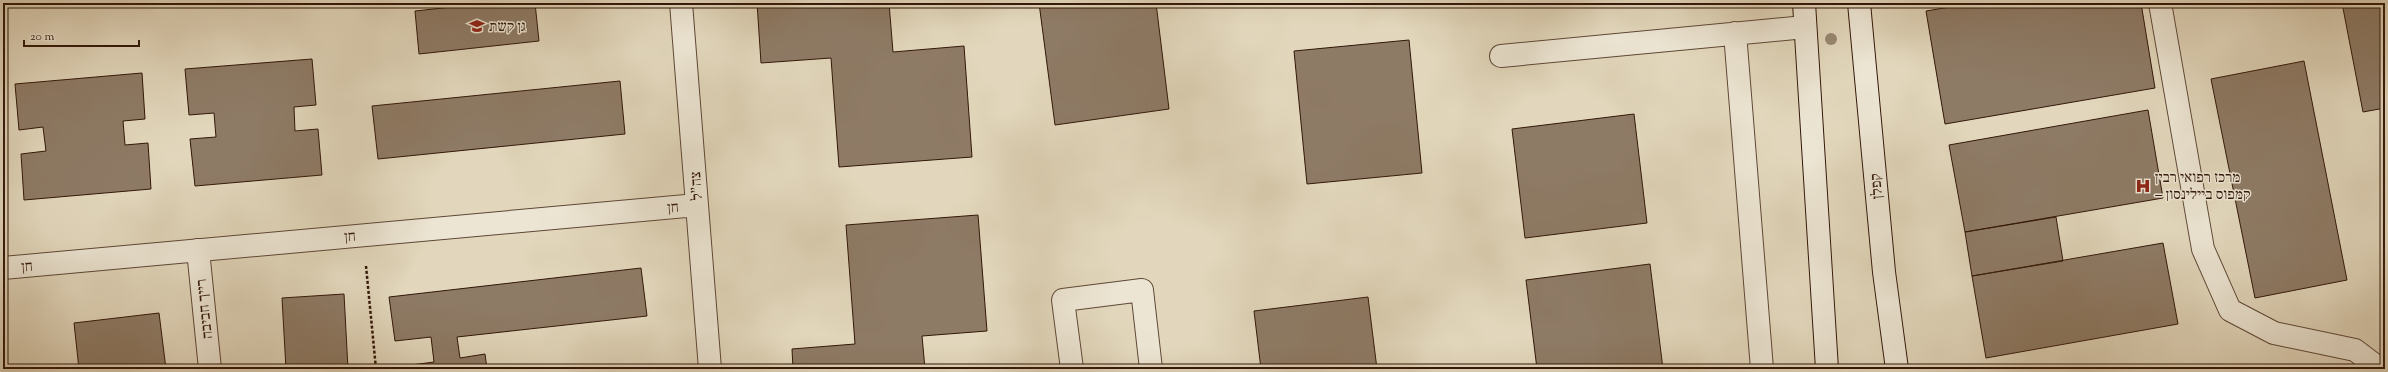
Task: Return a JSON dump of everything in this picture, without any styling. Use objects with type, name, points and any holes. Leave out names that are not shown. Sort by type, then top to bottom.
[{"type":"street","name":"צה\"ל","points":[[681,3],[710,369]]},
{"type":"street","points":[[1804,3],[1827,369]]},
{"type":"street","name":"קפלן","points":[[1859,3],[1884,272],[1897,369]]},
{"type":"street","points":[[2160,3],[2203,248],[2230,310],[2274,333],[2355,350],[2380,369]]},
{"type":"street","points":[[1501,56],[1805,27]]},
{"type":"street","points":[[1735,33],[1762,369]]},
{"type":"street","name":"חן","points":[[3,268],[697,205]]},
{"type":"street","name":"רייך חביבה","points":[[198,250],[210,369]]},
{"type":"street","points":[[1072,369],[1063,300],[1142,290],[1151,369]]},
{"type":"path","points":[[363,235],[376,369]]},
{"type":"building","name":"גן קשת","points":[[489,3],[535,3],[539,41],[419,54],[415,11]]},
{"type":"building","points":[[757,3],[889,3],[893,52],[964,46],[972,157],[839,167],[831,58],[761,63]]},
{"type":"building","points":[[1039,3],[1156,3],[1169,109],[1055,125]]},
{"type":"building","points":[[1974,3],[2141,3],[2155,88],[1945,124],[1926,11]]},
{"type":"building","points":[[2342,3],[2380,3],[2385,30],[2385,108],[2363,112]]},
{"type":"building","points":[[1409,40],[1422,173],[1307,184],[1294,51]]},
{"type":"building","points":[[312,59],[316,105],[294,107],[295,131],[318,129],[322,175],[195,186],[190,139],[216,137],[214,113],[189,115],[185,69]]},
{"type":"building","points":[[2304,61],[2347,280],[2255,298],[2211,79]]},
{"type":"building","points":[[142,73],[145,119],[123,121],[125,145],[148,143],[151,189],[24,200],[21,154],[46,151],[43,127],[19,130],[15,84]]},
{"type":"building","points":[[620,81],[625,134],[378,159],[372,106]]},
{"type":"building","points":[[2148,110],[2163,198],[1965,232],[1949,145]]},
{"type":"building","points":[[1634,114],[1647,223],[1525,238],[1512,129]]},
{"type":"building","points":[[978,215],[987,331],[922,336],[925,369],[793,369],[792,349],[855,344],[846,225]]},
{"type":"building","points":[[2056,217],[2063,261],[1972,276],[1965,232]]},
{"type":"building","points":[[2163,243],[2178,324],[1986,358],[1972,276]]},
{"type":"building","points":[[1650,264],[1663,369],[1537,369],[1526,280]]},
{"type":"building","points":[[641,268],[647,316],[457,337],[460,358],[485,354],[487,369],[396,369],[396,367],[434,362],[431,337],[395,341],[389,297]]},
{"type":"building","points":[[344,294],[348,369],[286,369],[282,298]]},
{"type":"building","points":[[1368,297],[1377,369],[1261,369],[1254,311]]},
{"type":"building","points":[[159,313],[166,369],[79,369],[74,323]]},
{"type":"building","points":[[2359,364],[2360,369],[2327,369]]},
{"type":"place","name":"גן קשת","points":[[477,26]]},
{"type":"place","name":"מרכז רפואי רבין – קמפוס ביילינסון","points":[[2143,186]]}]
